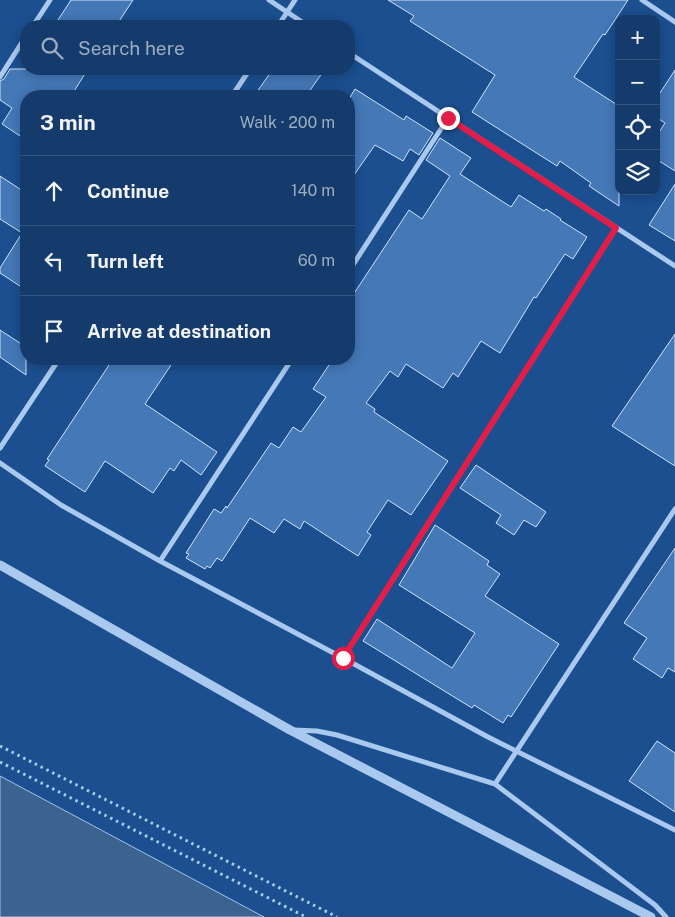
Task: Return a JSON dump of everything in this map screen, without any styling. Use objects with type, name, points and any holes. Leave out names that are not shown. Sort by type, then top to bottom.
[{"type":"street","points":[[37,20],[50,0]]},
{"type":"street","points":[[268,0],[299,20]]},
{"type":"street","points":[[282,20],[295,0]]},
{"type":"street","points":[[642,0],[675,22]]},
{"type":"street","points":[[0,76],[20,45]]},
{"type":"street","points":[[355,57],[675,266]]},
{"type":"street","points":[[236,90],[246,75]]},
{"type":"street","points":[[355,262],[448,118]]},
{"type":"street","points":[[343,658],[616,228]]},
{"type":"street","points":[[0,448],[55,365]]},
{"type":"street","points":[[160,561],[288,365]]},
{"type":"street","points":[[0,462],[61,504],[160,561],[343,658],[488,738],[516,750],[675,830]]},
{"type":"street","points":[[495,784],[675,509]]},
{"type":"street","points":[[0,565],[290,730],[650,917]]},
{"type":"street","points":[[290,730],[317,731],[337,735],[495,784],[655,905],[666,917]]},
{"type":"path","points":[[0,746],[337,917]]},
{"type":"path","points":[[0,762],[306,917]]},
{"type":"water","points":[[0,776],[264,917],[0,917]]},
{"type":"building","points":[[71,0],[133,0],[120,20],[58,20]]},
{"type":"building","points":[[388,0],[628,0],[618,15],[615,15],[615,20],[605,35],[603,34],[574,77],[615,103],[615,195],[619,195],[619,206],[589,186],[591,183],[560,161],[557,166],[472,112],[495,75],[410,21],[414,16]]},
{"type":"building","points":[[10,69],[20,69],[20,75],[84,75],[75,90],[20,90],[20,136],[2,124],[12,108],[0,100],[0,81],[4,79]]},
{"type":"building","points":[[675,70],[675,171],[660,162],[660,131],[665,123],[660,120],[660,93]]},
{"type":"building","points":[[269,75],[321,75],[310,90],[258,90]]},
{"type":"building","points":[[354,90],[404,120],[406,116],[433,133],[419,155],[410,149],[403,161],[375,145],[355,173]]},
{"type":"building","points":[[440,138],[471,158],[460,174],[511,207],[519,195],[544,211],[546,209],[587,237],[573,259],[565,254],[536,298],[534,297],[500,353],[481,341],[458,377],[453,373],[443,388],[406,364],[398,377],[390,371],[366,403],[375,409],[374,412],[448,461],[411,515],[388,500],[367,532],[371,535],[358,556],[304,521],[300,529],[284,519],[274,533],[250,518],[222,561],[217,558],[210,568],[207,566],[205,569],[186,558],[189,554],[186,553],[214,509],[221,513],[226,506],[227,508],[271,443],[279,448],[293,427],[301,432],[326,397],[313,389],[329,365],[355,365],[355,292],[409,210],[422,219],[450,176],[426,160]]},
{"type":"building","points":[[0,176],[20,189],[20,232],[0,219]]},
{"type":"building","points":[[675,184],[675,241],[649,225]]},
{"type":"building","points":[[20,236],[20,286],[0,273],[0,268]]},
{"type":"building","points":[[0,330],[20,343],[20,365],[26,365],[26,375],[0,357]]},
{"type":"building","points":[[675,334],[675,466],[612,426]]},
{"type":"building","points":[[109,365],[171,365],[145,404],[217,452],[201,475],[181,460],[174,471],[170,468],[153,493],[105,461],[85,492],[45,466],[49,460],[47,459]]},
{"type":"building","points":[[476,465],[546,512],[536,527],[524,520],[514,535],[496,523],[501,515],[460,488]]},
{"type":"building","points":[[435,525],[489,561],[487,565],[500,574],[485,596],[559,644],[511,717],[508,715],[503,723],[474,705],[472,708],[363,641],[377,619],[452,668],[475,633],[399,585]]},
{"type":"building","points":[[675,548],[675,672],[668,668],[662,678],[633,659],[647,638],[624,623]]},
{"type":"building","points":[[657,741],[675,753],[675,812],[629,781]]},
{"type":"route","points":[[343,658],[616,228],[448,118]]}]
